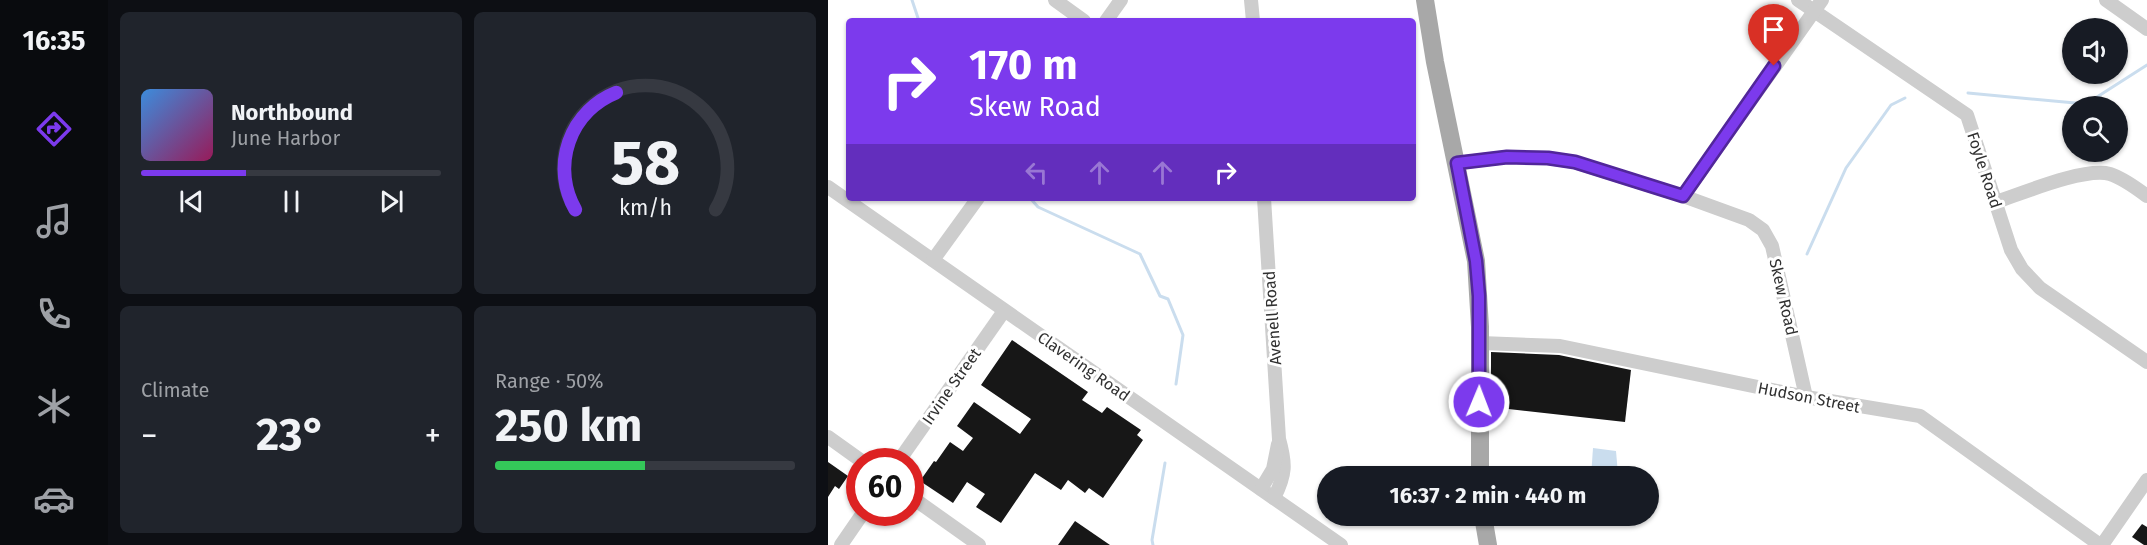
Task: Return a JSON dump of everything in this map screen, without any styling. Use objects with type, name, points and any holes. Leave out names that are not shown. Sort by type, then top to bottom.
[{"type":"main road","points":[[1425,0],[1435,62],[1476,261],[1480,344],[1480,466]]},
{"type":"main road","points":[[1485,526],[1488,545]]},
{"type":"street","points":[[1055,0],[1080,18]]},
{"type":"street","points":[[1108,18],[1122,0]]},
{"type":"street","points":[[1251,0],[1253,18]]},
{"type":"street","name":"Foyle Road","points":[[1798,0],[1818,6],[1967,115],[2012,250],[2022,269],[2040,288],[2147,362]]},
{"type":"street","points":[[2106,0],[2147,29]]},
{"type":"street","points":[[1683,196],[1818,6]]},
{"type":"street","name":"Skew Road","points":[[1457,163],[1507,157],[1548,158],[1575,162],[1683,196],[1749,220],[1763,230],[1772,246],[1806,397]]},
{"type":"street","points":[[1996,202],[2085,173],[2110,174],[2147,196]]},
{"type":"street","name":"Clavering Road","points":[[828,187],[846,200]]},
{"type":"street","name":"Clavering Road","points":[[848,201],[1341,545]]},
{"type":"street","points":[[933,260],[976,201]]},
{"type":"street","name":"Avenell Road","points":[[1264,201],[1280,439],[1285,459],[1282,482],[1274,498]]},
{"type":"street","name":"Irvine Street","points":[[908,448],[1004,311]]},
{"type":"street","name":"Hudson Street","points":[[1480,344],[1560,346],[1806,397],[1920,416],[2101,545]]},
{"type":"street","points":[[828,437],[846,450]]},
{"type":"street","name":"Avenell Road","points":[[1262,489],[1273,469],[1280,439]]},
{"type":"street","points":[[2101,545],[2147,480]]},
{"type":"street","points":[[924,506],[979,545]]},
{"type":"street","points":[[841,545],[854,526]]},
{"type":"water","points":[[1593,448],[1616,451],[1617,466],[1592,466]]},
{"type":"building","points":[[1012,340],[1088,392],[1082,400],[1102,413],[1107,407],[1141,430],[1137,435],[1143,440],[1103,498],[1089,488],[1085,493],[1068,480],[1061,490],[1035,473],[1001,523],[976,507],[985,494],[967,482],[953,503],[924,484],[924,475],[950,442],[963,451],[973,438],[957,426],[974,402],[1020,434],[1031,419],[981,385]]},
{"type":"building","points":[[1491,352],[1559,355],[1631,370],[1625,422],[1491,407]]},
{"type":"building","points":[[828,462],[846,475],[846,479],[839,489],[835,486],[828,497]]},
{"type":"building","points":[[1075,521],[1110,545],[1058,545]]},
{"type":"building","points":[[2142,524],[2147,527],[2147,545],[2132,537]]},
{"type":"waterway","points":[[912,0],[918,18]]},
{"type":"waterway","points":[[1968,93],[2086,104],[2147,65]]},
{"type":"waterway","points":[[1807,254],[1846,168],[1891,105],[1905,98]]},
{"type":"waterway","points":[[1033,201],[1038,207],[1140,254],[1160,296],[1168,299],[1183,335],[1176,384]]},
{"type":"waterway","points":[[1153,545],[1165,463]]},
{"type":"route","points":[[1479,402],[1479,296],[1476,261],[1457,163],[1507,157],[1548,158],[1575,162],[1683,196],[1774,66]]}]
